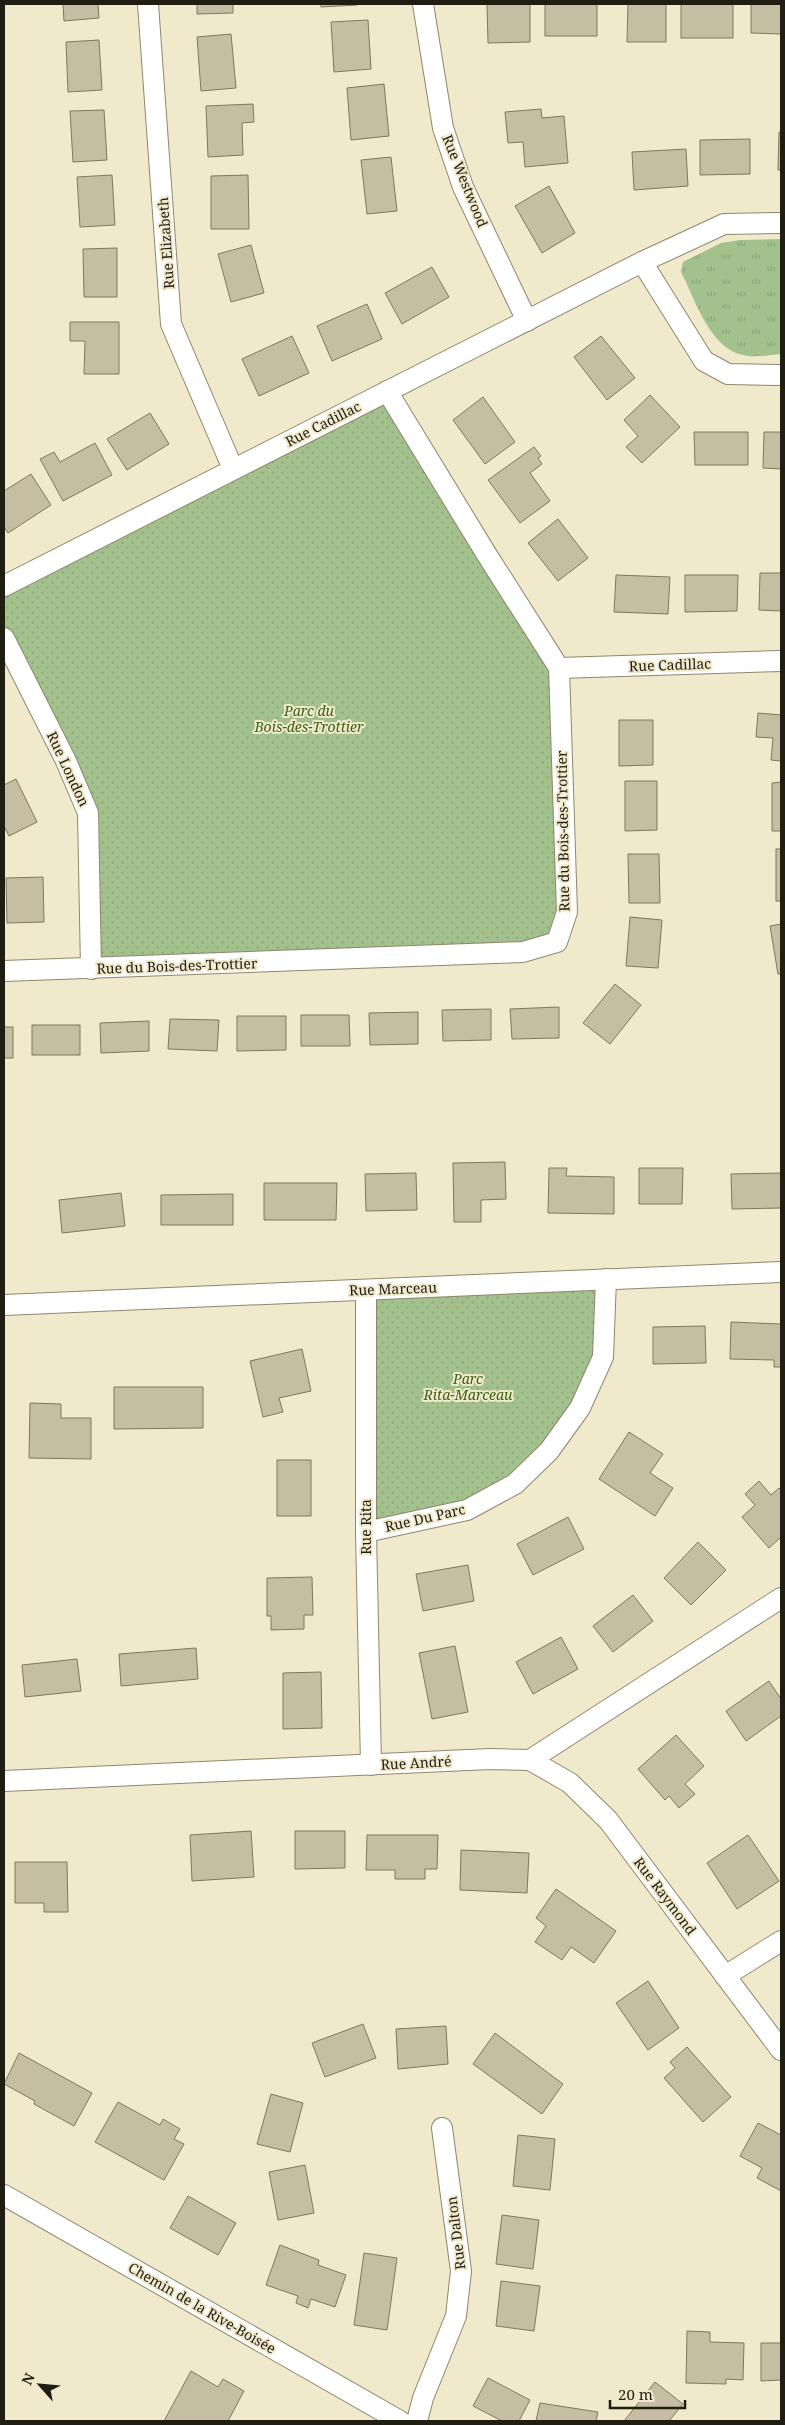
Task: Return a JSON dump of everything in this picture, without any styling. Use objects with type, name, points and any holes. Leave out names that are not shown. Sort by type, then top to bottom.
[{"type":"street","name":"Rue Elizabeth","points":[[148,4],[172,324],[234,469]]},
{"type":"street","name":"Rue Westwood","points":[[423,4],[443,128],[464,187],[527,321]]},
{"type":"street","name":"Rue Cadillac","points":[[4,586],[642,262],[724,224],[781,223]]},
{"type":"street","points":[[642,262],[704,361],[728,374],[781,374]]},
{"type":"street","name":"Rue du Bois-des-Trottier","points":[[4,971],[523,952],[557,942],[568,912],[558,668],[387,391]]},
{"type":"street","name":"Rue London","points":[[4,638],[66,761],[88,813],[91,969]]},
{"type":"street","name":"Rue Cadillac","points":[[558,668],[781,661]]},
{"type":"street","name":"Rue Marceau","points":[[4,1305],[781,1272]]},
{"type":"street","name":"Rue Du Parc","points":[[366,1532],[467,1510],[515,1484],[549,1451],[580,1408],[603,1357],[606,1279]]},
{"type":"street","name":"Rue Rita","points":[[366,1290],[366,1532],[371,1765]]},
{"type":"street","points":[[530,1760],[781,1598]]},
{"type":"street","name":"Rue André","points":[[4,1781],[490,1759],[530,1760]]},
{"type":"street","name":"Rue Raymond","points":[[530,1760],[570,1783],[608,1820],[781,2050]]},
{"type":"street","points":[[726,1976],[781,1941]]},
{"type":"street","name":"Rue Dalton","points":[[417,2421],[423,2398],[456,2316],[462,2272],[442,2128]]},
{"type":"street","name":"Chemin de la Rive-Boisée","points":[[4,2194],[400,2421]]},
{"type":"green space","points":[[781,239],[781,354],[752,356],[731,351],[713,333],[698,309],[681,272],[683,262],[721,243],[740,240]]},
{"type":"green space","name":"Parc du Bois-des-Trottier","points":[[387,391],[558,668],[557,942],[91,969],[88,813],[4,638],[4,586]]},
{"type":"green space","name":"Parc Rita-Marceau","points":[[606,1279],[603,1357],[549,1451],[467,1510],[366,1523],[366,1290]]},
{"type":"building","points":[[63,4],[98,4],[99,18],[64,21]]},
{"type":"building","points":[[197,4],[233,4],[233,13],[197,14]]},
{"type":"building","points":[[321,4],[357,4],[357,5],[321,7]]},
{"type":"building","points":[[487,4],[530,4],[530,42],[488,43]]},
{"type":"building","points":[[545,4],[597,4],[597,36],[545,36]]},
{"type":"building","points":[[628,4],[666,4],[666,42],[627,42]]},
{"type":"building","points":[[681,4],[733,4],[733,38],[681,38]]},
{"type":"building","points":[[751,4],[781,4],[781,34],[751,33]]},
{"type":"building","points":[[368,20],[371,69],[334,72],[331,22]]},
{"type":"building","points":[[231,34],[236,88],[201,91],[197,37]]},
{"type":"building","points":[[99,40],[102,90],[68,92],[66,42]]},
{"type":"building","points":[[384,84],[389,136],[351,140],[347,88]]},
{"type":"building","points":[[253,104],[254,122],[242,123],[243,155],[208,157],[206,106]]},
{"type":"building","points":[[541,109],[542,118],[564,116],[568,163],[525,167],[523,142],[508,143],[505,112]]},
{"type":"building","points":[[104,110],[107,160],[73,162],[70,111]]},
{"type":"building","points":[[779,132],[781,132],[781,170],[778,170]]},
{"type":"building","points":[[750,139],[750,174],[700,175],[700,140]]},
{"type":"building","points":[[686,149],[688,186],[634,190],[632,152]]},
{"type":"building","points":[[391,157],[397,211],[367,214],[361,160]]},
{"type":"building","points":[[112,175],[115,225],[80,227],[77,177]]},
{"type":"building","points":[[248,175],[249,229],[211,229],[211,176]]},
{"type":"building","points":[[549,186],[575,233],[542,253],[515,206]]},
{"type":"building","points":[[251,245],[264,293],[231,302],[218,254]]},
{"type":"building","points":[[117,248],[117,297],[84,297],[83,249]]},
{"type":"building","points":[[432,267],[449,297],[402,324],[385,293]]},
{"type":"building","points":[[367,304],[382,339],[332,361],[317,326]]},
{"type":"building","points":[[70,322],[119,322],[119,374],[84,374],[85,341],[70,341]]},
{"type":"building","points":[[292,336],[309,373],[259,396],[242,359]]},
{"type":"building","points":[[601,336],[635,378],[607,400],[574,357]]},
{"type":"building","points":[[650,395],[680,427],[642,463],[626,447],[638,436],[624,420]]},
{"type":"building","points":[[483,397],[515,442],[485,464],[453,420]]},
{"type":"building","points":[[150,413],[169,444],[127,470],[107,439]]},
{"type":"building","points":[[694,432],[748,432],[748,465],[695,465]]},
{"type":"building","points":[[764,432],[781,432],[781,469],[763,468]]},
{"type":"building","points":[[95,443],[112,475],[63,501],[40,459],[54,452],[60,462]]},
{"type":"building","points":[[534,447],[541,456],[538,458],[542,464],[530,473],[550,501],[520,523],[488,480]]},
{"type":"building","points":[[31,474],[51,505],[8,533],[4,527],[4,491]]},
{"type":"building","points":[[558,519],[588,558],[558,581],[528,543]]},
{"type":"building","points":[[760,573],[781,573],[781,611],[759,610]]},
{"type":"building","points":[[616,575],[670,577],[668,614],[614,612]]},
{"type":"building","points":[[685,575],[738,575],[737,611],[685,612]]},
{"type":"building","points":[[758,713],[781,715],[781,761],[771,760],[773,738],[756,737]]},
{"type":"building","points":[[619,720],[653,720],[653,765],[619,766]]},
{"type":"building","points":[[16,779],[37,822],[9,836],[4,826],[4,785]]},
{"type":"building","points":[[625,781],[657,781],[657,830],[625,831]]},
{"type":"building","points":[[781,782],[781,831],[772,831],[772,783]]},
{"type":"building","points":[[776,849],[781,849],[781,901],[776,901]]},
{"type":"building","points":[[628,854],[659,854],[660,903],[629,903]]},
{"type":"building","points":[[43,877],[44,922],[7,923],[6,878]]},
{"type":"building","points":[[630,917],[662,920],[658,968],[626,966]]},
{"type":"building","points":[[781,924],[781,974],[778,974],[770,926]]},
{"type":"building","points":[[615,984],[641,1005],[610,1044],[583,1023]]},
{"type":"building","points":[[559,1007],[559,1038],[512,1039],[510,1009]]},
{"type":"building","points":[[491,1009],[491,1040],[443,1041],[442,1010]]},
{"type":"building","points":[[418,1012],[418,1044],[370,1045],[369,1013]]},
{"type":"building","points":[[301,1015],[349,1015],[350,1046],[301,1046]]},
{"type":"building","points":[[237,1016],[286,1016],[286,1050],[237,1051]]},
{"type":"building","points":[[170,1019],[219,1020],[217,1051],[168,1049]]},
{"type":"building","points":[[149,1021],[149,1051],[101,1053],[100,1023]]},
{"type":"building","points":[[32,1025],[80,1025],[80,1055],[32,1055]]},
{"type":"building","points":[[4,1027],[13,1027],[13,1058],[4,1058]]},
{"type":"building","points":[[505,1162],[506,1199],[481,1200],[481,1222],[454,1222],[453,1163]]},
{"type":"building","points":[[549,1168],[567,1168],[566,1176],[614,1177],[614,1214],[548,1213]]},
{"type":"building","points":[[639,1168],[683,1168],[682,1204],[639,1204]]},
{"type":"building","points":[[416,1173],[417,1210],[366,1211],[365,1174]]},
{"type":"building","points":[[781,1173],[781,1208],[732,1209],[731,1174]]},
{"type":"building","points":[[264,1183],[337,1183],[336,1220],[264,1220]]},
{"type":"building","points":[[121,1193],[125,1226],[62,1233],[59,1200]]},
{"type":"building","points":[[233,1194],[233,1225],[161,1225],[161,1195]]},
{"type":"building","points":[[731,1322],[781,1324],[781,1367],[774,1367],[774,1360],[730,1359]]},
{"type":"building","points":[[705,1326],[706,1363],[653,1364],[653,1327]]},
{"type":"building","points":[[302,1349],[311,1391],[279,1398],[283,1412],[263,1417],[250,1361]]},
{"type":"building","points":[[114,1387],[203,1387],[203,1428],[114,1429]]},
{"type":"building","points":[[30,1403],[61,1404],[61,1418],[91,1418],[91,1459],[29,1458]]},
{"type":"building","points":[[629,1432],[663,1454],[650,1473],[673,1488],[655,1516],[599,1479]]},
{"type":"building","points":[[277,1460],[311,1460],[311,1516],[277,1516]]},
{"type":"building","points":[[759,1481],[771,1495],[779,1488],[781,1490],[781,1537],[769,1548],[742,1517],[755,1505],[745,1494]]},
{"type":"building","points":[[568,1517],[584,1549],[533,1575],[517,1544]]},
{"type":"building","points":[[698,1542],[726,1570],[691,1605],[664,1578]]},
{"type":"building","points":[[468,1565],[474,1601],[423,1611],[416,1574]]},
{"type":"building","points":[[312,1577],[313,1615],[304,1615],[304,1629],[271,1630],[271,1616],[267,1616],[267,1578]]},
{"type":"building","points":[[633,1595],[653,1621],[613,1652],[593,1626]]},
{"type":"building","points":[[561,1637],[578,1669],[533,1694],[516,1662]]},
{"type":"building","points":[[455,1646],[468,1712],[432,1719],[419,1653]]},
{"type":"building","points":[[196,1648],[198,1679],[121,1686],[119,1654]]},
{"type":"building","points":[[77,1659],[81,1691],[25,1697],[22,1665]]},
{"type":"building","points":[[321,1672],[322,1728],[283,1729],[283,1673]]},
{"type":"building","points":[[769,1681],[781,1699],[781,1716],[746,1741],[726,1711]]},
{"type":"building","points":[[676,1735],[704,1766],[685,1784],[695,1794],[679,1808],[669,1796],[665,1800],[638,1769]]},
{"type":"building","points":[[251,1831],[254,1877],[192,1881],[190,1835]]},
{"type":"building","points":[[295,1831],[345,1831],[345,1868],[295,1869]]},
{"type":"building","points":[[367,1835],[438,1835],[437,1869],[425,1869],[425,1879],[395,1879],[395,1870],[366,1870]]},
{"type":"building","points":[[748,1835],[779,1881],[737,1909],[707,1863]]},
{"type":"building","points":[[461,1850],[529,1853],[527,1893],[460,1890]]},
{"type":"building","points":[[15,1862],[67,1862],[68,1912],[44,1912],[44,1903],[15,1903]]},
{"type":"building","points":[[556,1889],[616,1931],[594,1963],[571,1947],[562,1960],[535,1942],[546,1926],[536,1918]]},
{"type":"building","points":[[648,1981],[679,2028],[648,2050],[616,2003]]},
{"type":"building","points":[[363,2024],[376,2058],[325,2077],[312,2043]]},
{"type":"building","points":[[446,2026],[448,2064],[398,2069],[396,2029]]},
{"type":"building","points":[[495,2033],[563,2084],[542,2114],[473,2064]]},
{"type":"building","points":[[687,2047],[731,2097],[703,2122],[664,2078],[675,2068],[670,2062]]},
{"type":"building","points":[[19,2053],[92,2093],[74,2126],[34,2104],[35,2101],[4,2084]]},
{"type":"building","points":[[271,2094],[303,2103],[290,2152],[257,2144]]},
{"type":"building","points":[[118,2102],[160,2125],[163,2119],[180,2129],[174,2139],[184,2144],[164,2180],[95,2142]]},
{"type":"building","points":[[758,2123],[781,2135],[781,2191],[757,2178],[762,2168],[740,2156]]},
{"type":"building","points":[[518,2135],[555,2139],[550,2190],[513,2186]]},
{"type":"building","points":[[305,2165],[314,2213],[278,2220],[269,2172]]},
{"type":"building","points":[[188,2196],[236,2223],[218,2255],[170,2228]]},
{"type":"building","points":[[502,2215],[539,2220],[533,2269],[496,2264]]},
{"type":"building","points":[[280,2245],[319,2260],[318,2265],[346,2275],[335,2307],[311,2299],[308,2308],[296,2303],[298,2296],[266,2285]]},
{"type":"building","points":[[364,2253],[397,2258],[387,2330],[354,2325]]},
{"type":"building","points":[[501,2281],[540,2286],[534,2331],[496,2326]]},
{"type":"building","points":[[687,2331],[710,2332],[710,2342],[744,2343],[743,2380],[726,2379],[726,2384],[686,2383]]},
{"type":"building","points":[[761,2343],[781,2343],[781,2380],[761,2381]]},
{"type":"building","points":[[191,2371],[218,2387],[223,2379],[244,2391],[228,2421],[164,2421]]},
{"type":"building","points":[[488,2378],[530,2400],[519,2421],[502,2421],[473,2406]]},
{"type":"building","points":[[655,2382],[683,2404],[669,2421],[624,2421]]},
{"type":"building","points":[[540,2403],[598,2412],[596,2421],[536,2421]]}]
